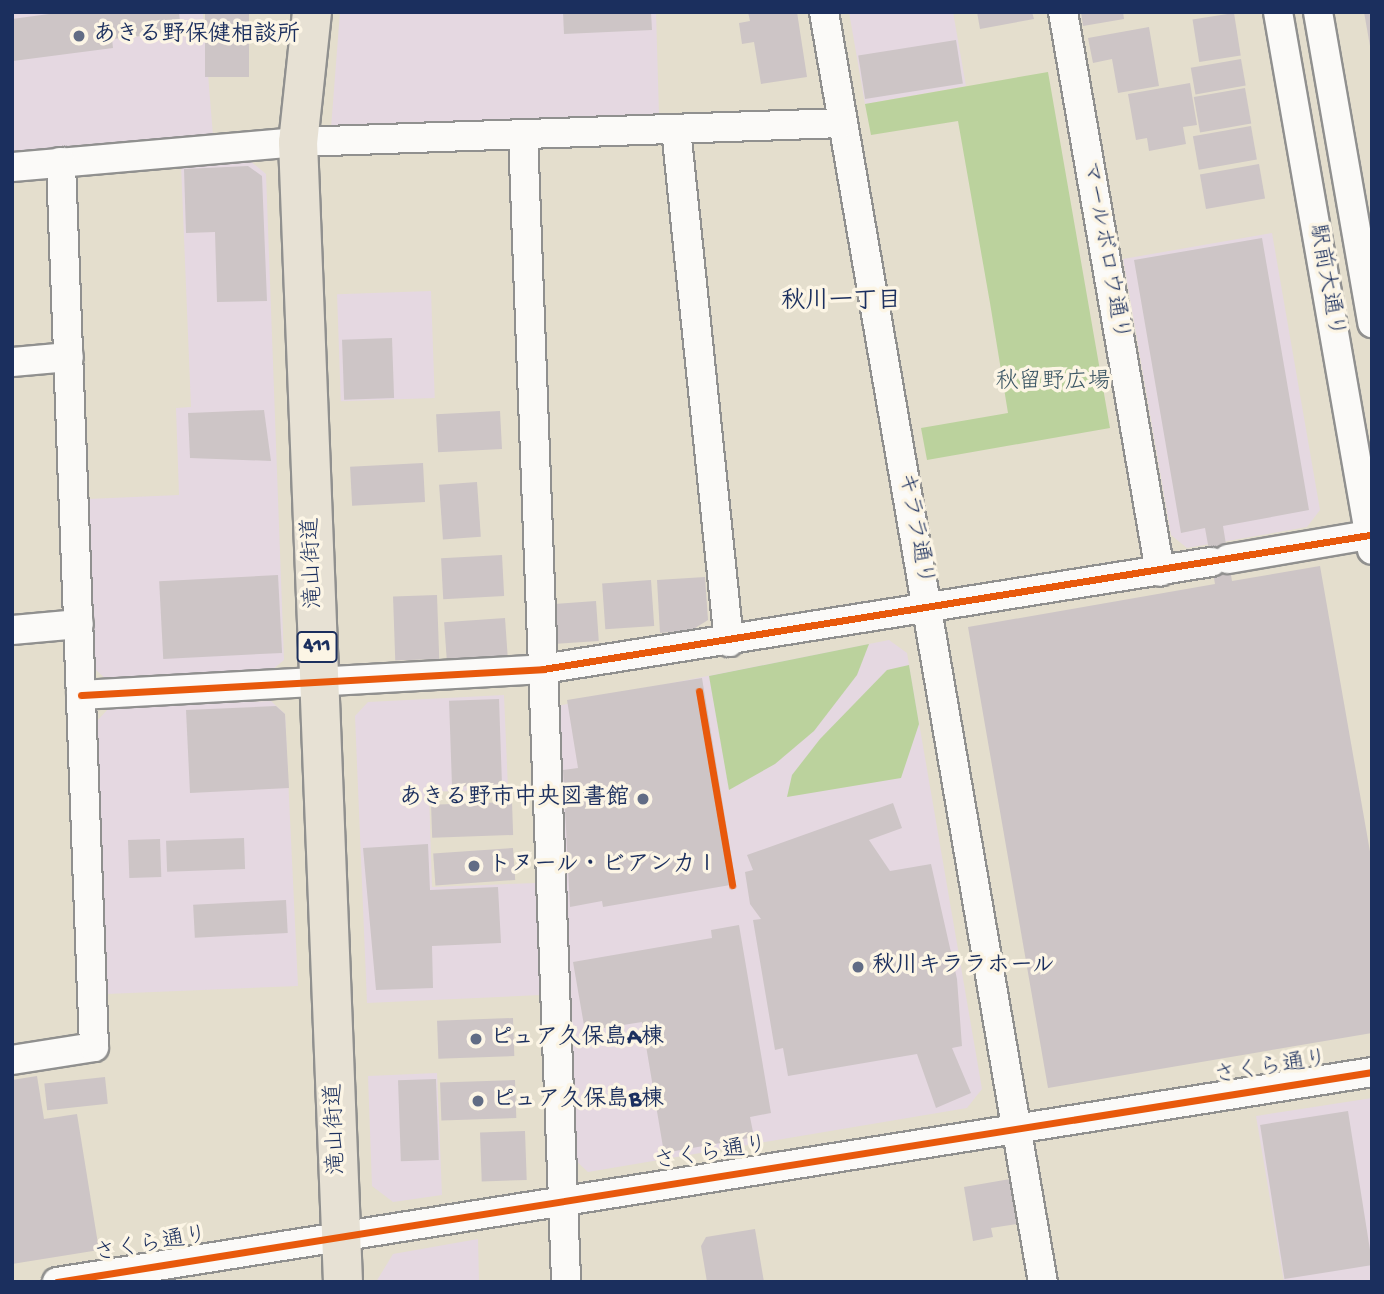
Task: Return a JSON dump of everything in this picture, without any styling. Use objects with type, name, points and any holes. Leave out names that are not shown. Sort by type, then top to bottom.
[{"type":"highway","name":"滝山街道","points":[[312,12],[298,142],[343,1282]]},
{"type":"street","name":"キララ通り","points":[[824,12],[1043,1282]]},
{"type":"street","name":"マールボロウ通り","points":[[1062,12],[1160,572]]},
{"type":"street","name":"駅前大通り","points":[[1278,12],[1371,543]]},
{"type":"street","name":"駅前大通り","points":[[1318,12],[1365,244],[1372,323]]},
{"type":"street","points":[[12,167],[298,142],[843,123]]},
{"type":"street","points":[[676,129],[729,642]]},
{"type":"street","points":[[523,134],[566,1282]]},
{"type":"street","points":[[12,1060],[94,1047],[61,162]]},
{"type":"street","points":[[12,362],[69,357]]},
{"type":"street","points":[[81,695],[543,669],[929,611],[1220,561],[1371,543]]},
{"type":"street","points":[[12,630],[79,624]]},
{"type":"street","name":"さくら通り","points":[[57,1282],[103,1278],[563,1197],[1017,1129],[1372,1072]]},
{"type":"shaded area","points":[[12,12],[203,12],[213,136],[12,153]]},
{"type":"shaded area","points":[[340,12],[656,12],[659,115],[331,128]]},
{"type":"shaded area","points":[[849,12],[953,12],[966,86],[865,104]]},
{"type":"shaded area","points":[[249,160],[266,174],[284,660],[266,675],[109,682],[94,668],[88,499],[179,495],[176,408],[191,407],[181,165]]},
{"type":"shaded area","points":[[1272,233],[1320,510],[1307,527],[1187,548],[1171,535],[1123,259]]},
{"type":"shaded area","points":[[431,291],[435,398],[341,401],[337,294]]},
{"type":"shaded area","points":[[889,640],[907,653],[982,1089],[967,1108],[588,1172],[573,1158],[557,706]]},
{"type":"shaded area","points":[[504,695],[508,789],[429,792],[432,887],[537,883],[541,995],[367,1003],[355,716],[368,702]]},
{"type":"shaded area","points":[[271,701],[285,714],[298,986],[106,994],[96,722],[110,707]]},
{"type":"shaded area","points":[[437,1073],[442,1195],[393,1202],[372,1186],[368,1076]]},
{"type":"shaded area","points":[[1372,1098],[1372,1282],[1284,1282],[1256,1116]]},
{"type":"shaded area","points":[[478,1239],[479,1282],[376,1282],[393,1254]]},
{"type":"green space","name":"秋留野広場","points":[[1048,72],[1110,428],[927,460],[921,428],[1008,413],[990,303],[958,121],[871,135],[865,104]]},
{"type":"green space","points":[[869,644],[857,675],[814,731],[775,764],[729,790],[709,676]]},
{"type":"green space","points":[[909,665],[919,724],[901,778],[787,797],[792,775],[820,739],[887,670]]},
{"type":"building","name":"あきる野保健相談所","points":[[64,12],[179,12],[181,32],[112,39],[113,48],[13,61],[12,19]]},
{"type":"building","points":[[205,12],[249,12],[249,77],[205,77]]},
{"type":"building","points":[[563,12],[651,12],[652,30],[564,34]]},
{"type":"building","points":[[748,12],[797,12],[807,77],[761,84],[754,42],[742,44],[739,23],[750,21]]},
{"type":"building","points":[[977,12],[1032,12],[1034,19],[980,29]]},
{"type":"building","points":[[1081,12],[1123,12],[1124,19],[1083,26]]},
{"type":"building","points":[[1364,12],[1372,12],[1372,46],[1370,46]]},
{"type":"building","points":[[1234,13],[1241,55],[1199,62],[1193,20]]},
{"type":"building","points":[[1149,27],[1159,86],[1118,93],[1112,59],[1093,63],[1088,38]]},
{"type":"building","points":[[956,40],[963,83],[865,99],[858,55]]},
{"type":"building","points":[[1241,59],[1246,86],[1195,94],[1191,68]]},
{"type":"building","points":[[1190,83],[1197,125],[1183,127],[1186,144],[1149,151],[1147,138],[1136,140],[1128,94]]},
{"type":"building","points":[[1245,88],[1251,123],[1200,132],[1194,97]]},
{"type":"building","points":[[1251,126],[1257,159],[1199,170],[1193,136]]},
{"type":"building","points":[[1259,164],[1265,198],[1206,209],[1200,174]]},
{"type":"building","points":[[248,166],[262,176],[267,301],[217,302],[215,232],[186,233],[184,169]]},
{"type":"building","points":[[1262,238],[1309,510],[1223,526],[1232,581],[1320,566],[1372,863],[1372,1033],[1048,1088],[968,627],[1215,584],[1205,528],[1181,533],[1134,260]]},
{"type":"building","points":[[392,338],[394,398],[344,400],[342,340]]},
{"type":"building","points":[[264,410],[271,461],[190,458],[188,413]]},
{"type":"building","points":[[500,411],[502,449],[438,452],[436,414]]},
{"type":"building","points":[[423,463],[425,502],[352,506],[350,467]]},
{"type":"building","points":[[477,482],[481,537],[443,540],[439,485]]},
{"type":"building","points":[[502,555],[504,596],[443,599],[441,558]]},
{"type":"building","points":[[278,575],[282,653],[163,659],[159,581]]},
{"type":"building","points":[[705,577],[708,620],[692,630],[660,633],[657,580]]},
{"type":"building","points":[[651,580],[654,626],[605,629],[602,583]]},
{"type":"building","points":[[437,595],[439,659],[395,660],[393,597]]},
{"type":"building","points":[[596,601],[599,641],[557,644],[554,604]]},
{"type":"building","points":[[505,618],[508,660],[447,664],[444,622]]},
{"type":"building","name":"あきる野市中央図書館","points":[[702,678],[736,884],[603,907],[602,901],[570,907],[563,770],[578,768],[567,700]]},
{"type":"building","points":[[499,699],[502,785],[452,787],[449,701]]},
{"type":"building","points":[[276,706],[285,714],[289,788],[190,793],[186,710]]},
{"type":"building","points":[[512,802],[513,835],[432,838],[431,805]]},
{"type":"building","name":"秋川キララホール","points":[[893,803],[902,828],[869,840],[890,871],[931,864],[957,979],[962,1046],[952,1048],[971,1093],[936,1108],[917,1054],[788,1076],[783,1048],[775,1050],[753,920],[761,919],[750,904],[745,872],[753,870],[747,855]]},
{"type":"building","points":[[244,838],[245,869],[167,872],[166,841]]},
{"type":"building","points":[[160,839],[161,877],[129,878],[128,840]]},
{"type":"building","points":[[428,844],[430,890],[498,887],[501,943],[432,946],[433,988],[376,990],[363,848]]},
{"type":"building","name":"トヌール・ビアンカⅠ","points":[[513,848],[515,880],[435,886],[433,854]]},
{"type":"building","points":[[286,900],[288,933],[195,938],[193,905]]},
{"type":"building","points":[[739,925],[771,1113],[750,1117],[754,1137],[664,1153],[642,1022],[585,1031],[573,962],[712,938],[711,930]]},
{"type":"building","name":"ピュア久保島A棟","points":[[513,1018],[514,1056],[438,1059],[437,1021]]},
{"type":"building","points":[[37,1076],[44,1119],[77,1114],[99,1250],[12,1264],[12,1080]]},
{"type":"building","points":[[105,1077],[108,1104],[47,1110],[44,1083]]},
{"type":"building","points":[[436,1079],[439,1160],[401,1161],[398,1080]]},
{"type":"building","name":"ピュア久保島B棟","points":[[515,1080],[516,1118],[441,1121],[440,1083]]},
{"type":"building","points":[[1348,1111],[1372,1265],[1284,1279],[1260,1125]]},
{"type":"building","points":[[525,1131],[527,1180],[482,1182],[480,1133]]},
{"type":"building","points":[[1010,1179],[1017,1224],[991,1228],[993,1237],[973,1241],[964,1187]]},
{"type":"building","points":[[755,1229],[764,1282],[707,1282],[701,1246],[706,1237]]},
{"type":"cycle path","points":[[81,695],[543,669],[1369,535]]},
{"type":"cycle path","points":[[699,691],[732,885]]},
{"type":"cycle path","points":[[57,1282],[1372,1072]]},
{"type":"place","name":"あきる野保健相談所","points":[[79,36]]},
{"type":"place","name":"あきる野市中央図書館","points":[[643,799]]},
{"type":"place","name":"トヌール・ビアンカⅠ","points":[[474,866]]},
{"type":"place","name":"秋川キララホール","points":[[858,967]]},
{"type":"place","name":"ピュア久保島A棟","points":[[476,1039]]},
{"type":"place","name":"ピュア久保島B棟","points":[[478,1101]]},
{"type":"district","name":"秋川一丁目","points":[[841,303]]}]
